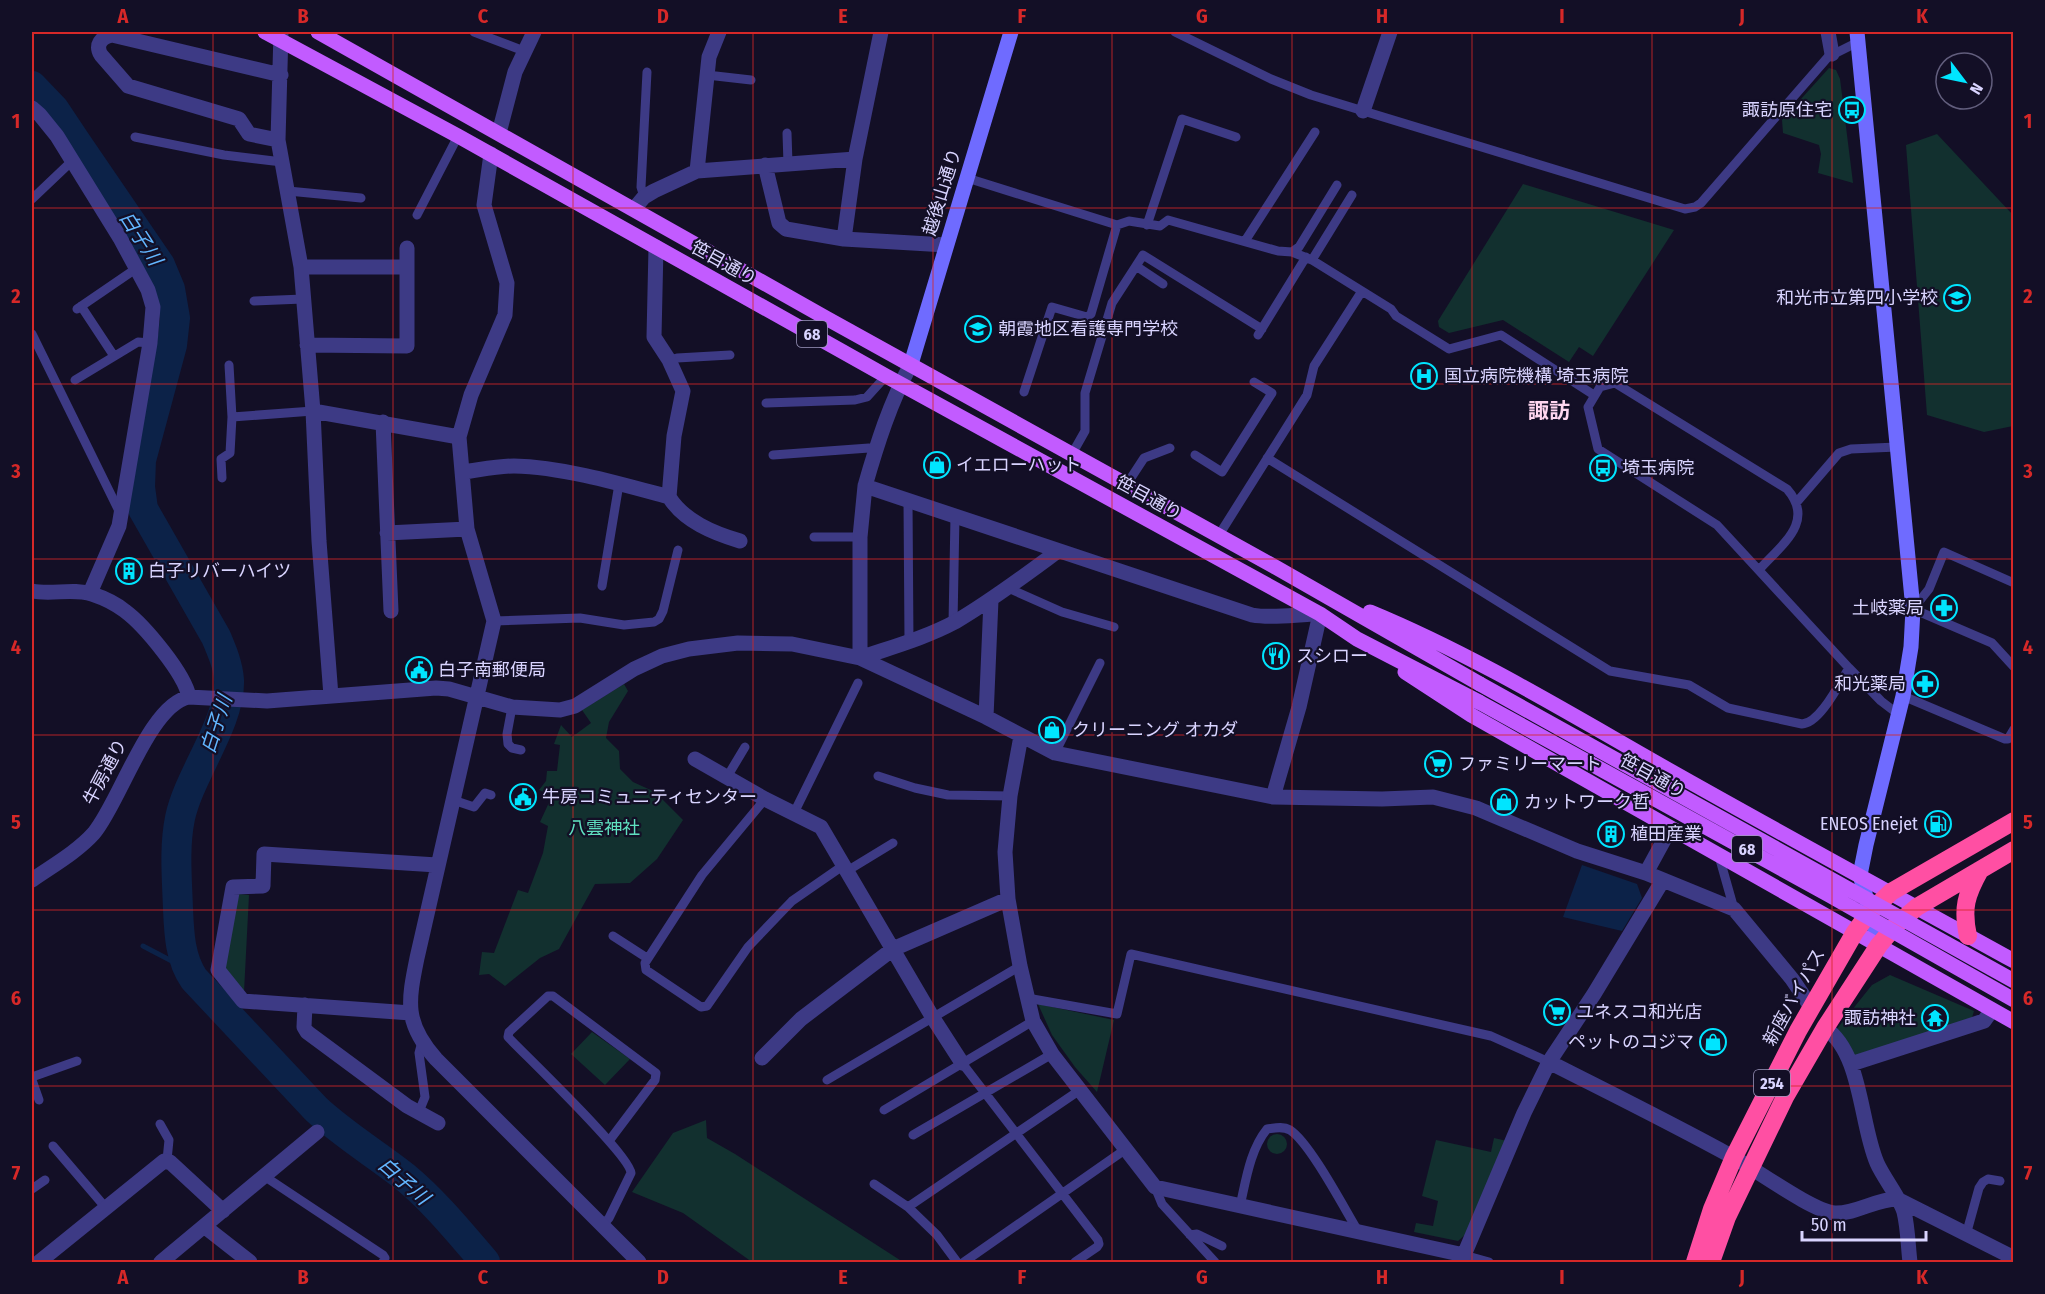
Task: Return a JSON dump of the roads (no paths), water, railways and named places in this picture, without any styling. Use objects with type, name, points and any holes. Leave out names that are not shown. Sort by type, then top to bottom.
[{"type":"highway","name":"新座バイパス","points":[[1695,1263],[1712,1209],[1734,1157],[1811,1006],[1855,932],[1869,913],[1891,892],[2013,821]]},
{"type":"highway","name":"254","points":[[1711,1263],[1727,1216],[1785,1097],[1825,1028],[1879,945],[1896,925],[1917,907],[2013,850]]},
{"type":"highway","points":[[1968,936],[1964,905],[1970,888],[1981,869]]},
{"type":"main road","name":"笹目通り","points":[[265,32],[282,36],[656,248],[1320,614],[1357,639],[1479,702],[1829,895],[2013,1000]]},
{"type":"main road","name":"笹目通り","points":[[318,32],[2013,981]]},
{"type":"main road","points":[[1312,588],[1412,629],[1478,662],[2013,961]]},
{"type":"main road","points":[[1357,639],[1471,715],[2013,1022]]},
{"type":"main road","points":[[1782,892],[1803,887],[1811,876],[1816,866],[1815,857],[1806,846]]},
{"type":"street","points":[[499,133],[515,72],[534,32]]},
{"type":"street","points":[[697,171],[709,57],[719,32]]},
{"type":"street","points":[[844,239],[855,159],[881,32]]},
{"type":"street","name":"越後山通り","points":[[911,364],[1011,32]]},
{"type":"street","points":[[1363,111],[1390,32]]},
{"type":"street","points":[[1828,32],[1833,54]]},
{"type":"street","points":[[278,140],[249,134],[239,119],[128,86],[98,50],[101,39],[112,35],[281,75]]},
{"type":"street","points":[[282,36],[278,140],[301,267],[314,411],[319,541],[331,696]]},
{"type":"street","points":[[1857,37],[1913,609],[1911,647],[1903,696],[1860,876],[1879,945]]},
{"type":"street","points":[[32,109],[57,136],[72,160],[137,268],[148,290],[153,307],[150,344],[119,526],[90,593]]},
{"type":"street","points":[[491,154],[484,205],[507,283],[505,315],[471,395],[459,437],[467,529],[494,621],[411,987],[411,1013],[422,1042],[639,1263]]},
{"type":"street","points":[[634,209],[644,196],[697,171],[855,159]]},
{"type":"street","points":[[765,165],[779,223],[782,226],[844,239],[946,245]]},
{"type":"street","points":[[307,345],[407,346],[407,248]]},
{"type":"street","points":[[656,248],[653,332],[656,341],[669,360],[683,398],[674,436],[669,497],[684,514],[716,533],[740,540]]},
{"type":"street","points":[[301,267],[407,267]]},
{"type":"street","points":[[860,657],[860,537],[865,486],[875,450],[911,364]]},
{"type":"street","points":[[314,411],[459,437]]},
{"type":"street","points":[[383,422],[391,611]]},
{"type":"street","points":[[463,471],[513,466],[550,470],[669,497]]},
{"type":"street","points":[[865,486],[1252,615],[1266,617],[1320,614],[1299,707],[1273,797]]},
{"type":"street","points":[[387,533],[467,529]]},
{"type":"street","points":[[860,657],[909,642],[953,623],[991,600],[1058,551]]},
{"type":"street","points":[[32,591],[90,593],[111,601],[127,612],[158,645],[183,680],[189,697],[246,700],[436,688],[449,689],[512,707],[560,710],[575,706],[634,669],[662,656],[689,649],[738,643],[792,644],[860,657],[986,717],[1055,753],[1273,797],[1382,799],[1433,797],[1476,808],[1577,851],[1646,873],[1734,909],[1792,979],[1811,1006]]},
{"type":"street","points":[[986,717],[991,600]]},
{"type":"street","name":"牛房通り","points":[[32,880],[84,844],[116,797],[151,730],[178,699],[189,697]]},
{"type":"street","points":[[1021,736],[1010,796],[1005,852],[1008,898],[1033,1021],[1052,1054],[1155,1187],[1464,1255],[1524,1113],[1549,1062],[1634,931],[1663,880]]},
{"type":"street","points":[[695,759],[765,799],[822,827],[933,1018],[962,1063]]},
{"type":"street","points":[[1646,873],[1670,829]]},
{"type":"street","points":[[411,1013],[243,1001],[218,970],[233,887],[263,886],[264,854],[437,865]]},
{"type":"street","points":[[762,1058],[801,1019],[893,949],[1008,898]]},
{"type":"street","points":[[305,1005],[305,1030],[418,1114],[438,1123]]},
{"type":"street","points":[[1851,1064],[1984,1021],[1992,1010]]},
{"type":"street","points":[[1825,1028],[1836,1038],[1851,1064],[1877,1163],[1904,1210],[1910,1263]]},
{"type":"street","points":[[1549,1062],[1734,1157],[1799,1197],[1833,1213],[1886,1199],[1897,1199],[2013,1258]]},
{"type":"street","points":[[161,1263],[317,1132]]},
{"type":"street","points":[[39,1263],[167,1161],[223,1211]]},
{"type":"street","points":[[204,1226],[250,1263]]},
{"type":"lane","points":[[474,32],[524,51]]},
{"type":"lane","points":[[1174,32],[1311,95],[1685,209],[1701,203],[1828,57],[1857,37]]},
{"type":"lane","points":[[644,196],[641,188],[647,72]]},
{"type":"lane","points":[[707,75],[751,80]]},
{"type":"lane","points":[[1147,225],[1182,118],[1236,136]]},
{"type":"lane","points":[[1245,242],[1315,132]]},
{"type":"lane","points":[[787,133],[788,164]]},
{"type":"lane","points":[[417,215],[458,136]]},
{"type":"lane","points":[[135,137],[224,155],[282,162]]},
{"type":"lane","points":[[32,199],[72,160]]},
{"type":"lane","points":[[967,178],[1117,225],[1129,221],[1160,226],[1168,220],[1278,251],[1292,252],[1309,258],[1392,309],[1396,316],[1449,349],[1501,336],[1594,395]]},
{"type":"lane","points":[[1292,252],[1299,247],[1337,186]]},
{"type":"lane","points":[[288,191],[361,198]]},
{"type":"lane","points":[[1072,454],[1085,430],[1085,393],[1112,303],[1143,255],[1260,332],[1352,195]]},
{"type":"lane","points":[[1024,392],[1052,307],[1088,317],[1091,314],[1117,225]]},
{"type":"lane","points":[[1136,266],[1163,284]]},
{"type":"lane","points":[[114,356],[79,307],[137,268]]},
{"type":"lane","points":[[1219,535],[1306,395],[1314,366],[1362,291]]},
{"type":"lane","points":[[254,301],[303,299]]},
{"type":"lane","points":[[32,334],[121,516]]},
{"type":"lane","points":[[75,380],[138,342],[150,344]]},
{"type":"lane","points":[[669,360],[730,355]]},
{"type":"lane","points":[[222,478],[221,459],[230,453],[232,417],[229,365]]},
{"type":"lane","points":[[766,403],[855,400],[867,397],[886,376]]},
{"type":"lane","points":[[1195,455],[1222,472],[1272,393],[1254,382]]},
{"type":"lane","points":[[1760,570],[1792,533],[1798,520],[1799,509],[1786,489],[1615,383],[1600,387],[1588,407],[1598,449],[1717,525],[1848,669],[1898,714]]},
{"type":"lane","points":[[232,417],[314,411]]},
{"type":"lane","points":[[1796,503],[1839,453],[1851,449],[1897,447]]},
{"type":"lane","points":[[773,455],[869,448],[875,450]]},
{"type":"lane","points":[[1127,484],[1144,458],[1170,448]]},
{"type":"lane","points":[[1267,458],[1610,671],[1689,685],[1728,708],[1809,724],[1817,718],[1848,669]]},
{"type":"lane","points":[[602,586],[619,484]]},
{"type":"lane","points":[[908,501],[909,642]]},
{"type":"lane","points":[[953,623],[955,516]]},
{"type":"lane","points":[[814,537],[860,537]]},
{"type":"lane","points":[[494,621],[580,618],[624,625],[654,622],[659,619],[663,611],[678,550]]},
{"type":"lane","points":[[2013,583],[1944,552],[1929,589],[1913,609],[1992,642],[2013,667]]},
{"type":"lane","points":[[1008,588],[1062,612],[1114,627]]},
{"type":"lane","points":[[1055,753],[1100,663]]},
{"type":"lane","points":[[794,813],[858,683]]},
{"type":"lane","points":[[1903,696],[2005,739],[2008,739],[2013,729]]},
{"type":"lane","points":[[512,707],[507,734],[508,744],[512,748],[521,750]]},
{"type":"lane","points":[[727,777],[745,747]]},
{"type":"lane","points":[[878,776],[915,788],[948,795],[1010,796]]},
{"type":"lane","points":[[453,800],[474,807],[485,793],[491,795]]},
{"type":"lane","points":[[765,799],[702,875],[644,966],[646,970],[702,1007],[707,1006],[748,947],[792,901],[893,843]]},
{"type":"lane","points":[[1719,856],[1734,909]]},
{"type":"lane","points":[[613,936],[647,958]]},
{"type":"lane","points":[[1028,998],[1116,1014],[1131,954],[1491,1036],[1549,1062]]},
{"type":"lane","points":[[827,1080],[1020,966]]},
{"type":"lane","points":[[602,1226],[609,1218],[631,1170],[609,1141],[508,1037],[509,1032],[548,996],[553,996],[656,1073],[655,1080],[609,1141]]},
{"type":"lane","points":[[884,1110],[1033,1021]]},
{"type":"lane","points":[[418,1114],[425,1097],[419,1053],[422,1042]]},
{"type":"lane","points":[[913,1135],[1052,1054]]},
{"type":"lane","points":[[39,1100],[32,1079],[77,1061]]},
{"type":"lane","points":[[962,1063],[1099,1244],[1075,1263]]},
{"type":"lane","points":[[908,1207],[1080,1090]]},
{"type":"lane","points":[[160,1124],[169,1140],[167,1161]]},
{"type":"lane","points":[[1240,1206],[1254,1152],[1267,1129],[1279,1127],[1288,1129],[1302,1141],[1358,1232]]},
{"type":"lane","points":[[53,1146],[106,1208]]},
{"type":"lane","points":[[964,1263],[1126,1149]]},
{"type":"lane","points":[[264,1176],[383,1255],[385,1258],[383,1263]]},
{"type":"lane","points":[[1966,1235],[1983,1182],[1988,1179],[2000,1181]]},
{"type":"lane","points":[[32,1189],[45,1180]]},
{"type":"lane","points":[[874,1184],[908,1207],[937,1236],[957,1263]]},
{"type":"lane","points":[[1155,1187],[1162,1204],[1215,1263]]},
{"type":"lane","points":[[1190,1235],[1197,1234],[1221,1246]]},
{"type":"lane","points":[[1464,1255],[1489,1263]]},
{"type":"water","points":[[1582,865],[1637,884],[1642,898],[1622,931],[1563,917]]},
{"type":"waterway","name":"白子川","points":[[32,86],[54,109],[160,265],[170,289],[175,318],[172,345],[141,460],[140,487],[143,509],[216,637],[226,663],[229,680],[228,696],[217,731],[185,801],[178,829],[176,863],[178,918],[181,946],[189,971],[316,1109],[416,1187],[447,1218],[485,1262]]},
{"type":"waterway","points":[[143,946],[187,969]]},
{"type":"place","name":"諏訪原住宅","points":[[1852,110]]},
{"type":"place","name":"和光市立第四小学校","points":[[1957,298]]},
{"type":"place","name":"朝霞地区看護専門学校","points":[[978,329]]},
{"type":"place","name":"国立病院機構 埼玉病院","points":[[1424,376]]},
{"type":"place","name":"イエローハット","points":[[937,465]]},
{"type":"place","name":"埼玉病院","points":[[1603,468]]},
{"type":"place","name":"白子リバーハイツ","points":[[129,571]]},
{"type":"place","name":"土岐薬局","points":[[1944,608]]},
{"type":"place","name":"スシロー","points":[[1276,656]]},
{"type":"place","name":"白子南郵便局","points":[[419,670]]},
{"type":"place","name":"和光薬局","points":[[1925,684]]},
{"type":"place","name":"クリーニング オカダ","points":[[1052,730]]},
{"type":"place","name":"ファミリーマート","points":[[1438,764]]},
{"type":"place","name":"牛房コミュニティセンター","points":[[523,797]]},
{"type":"place","name":"カットワーク哲","points":[[1504,802]]},
{"type":"place","name":"ENEOS Enejet","points":[[1938,824]]},
{"type":"place","name":"植田産業","points":[[1611,834]]},
{"type":"place","name":"ユネスコ和光店","points":[[1557,1012]]},
{"type":"place","name":"諏訪神社","points":[[1935,1018]]},
{"type":"place","name":"ペットのコジマ","points":[[1713,1042]]},
{"type":"district","name":"諏訪","points":[[1549,411]]},
{"type":"park label","name":"八雲神社","points":[[604,828]]}]
